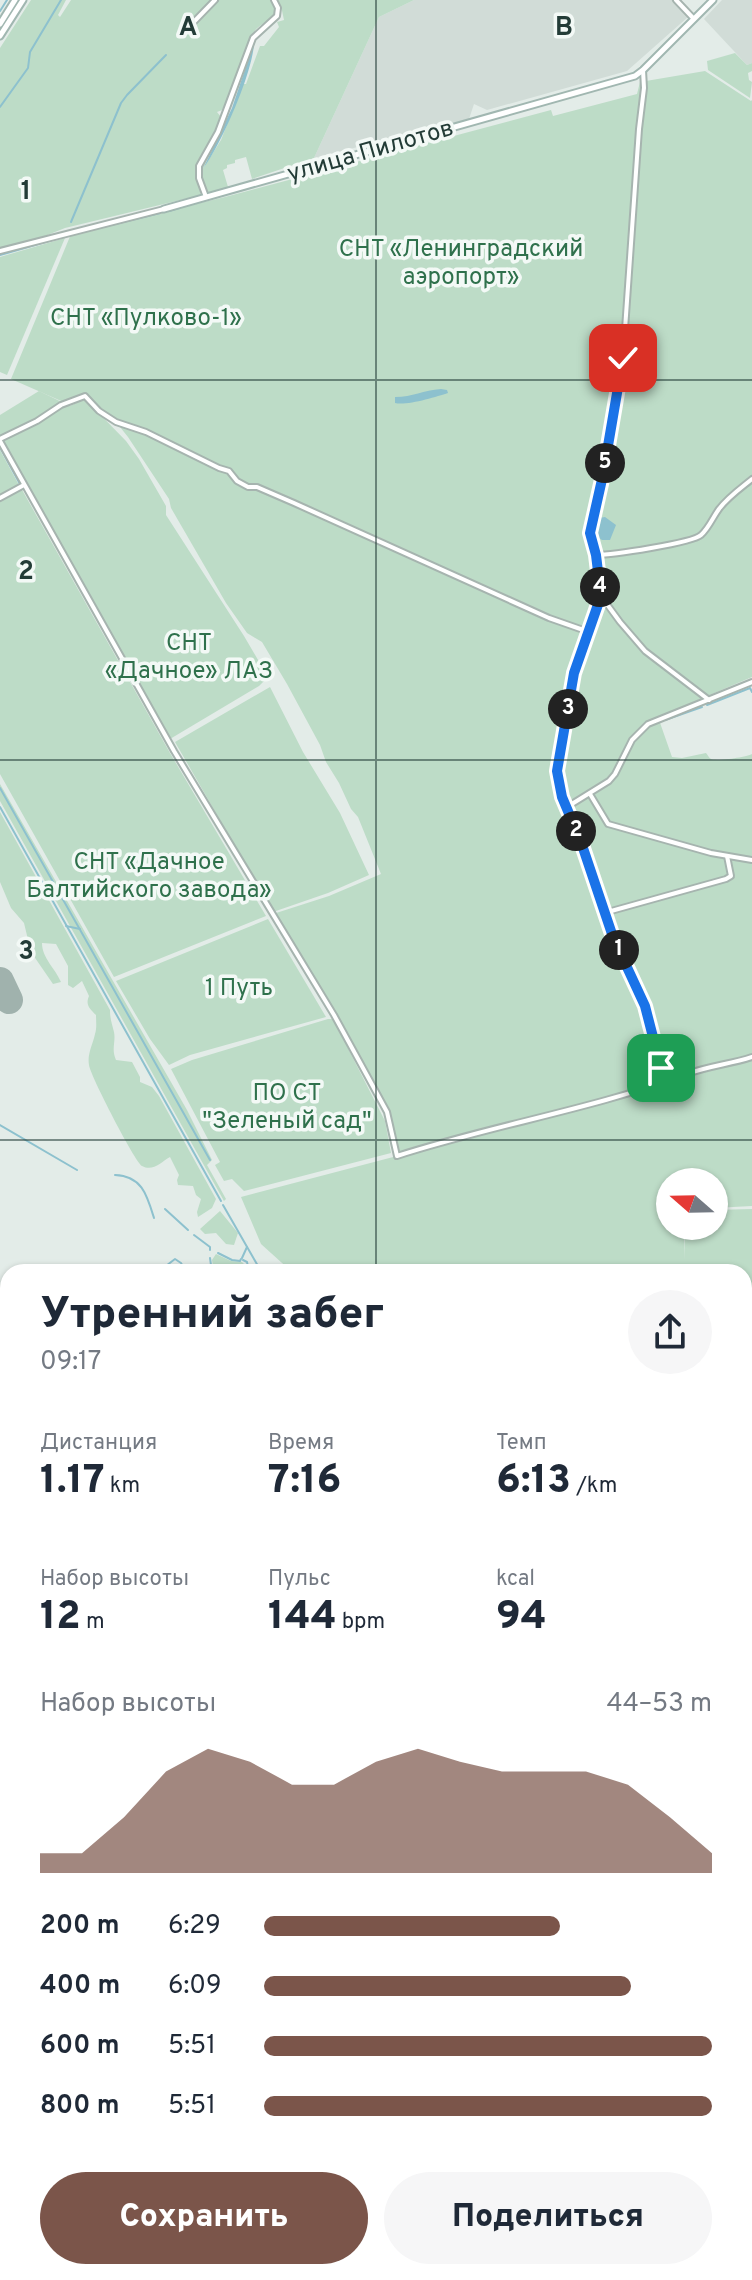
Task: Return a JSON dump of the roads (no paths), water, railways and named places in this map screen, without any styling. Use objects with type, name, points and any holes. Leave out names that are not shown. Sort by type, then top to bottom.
[{"type":"street","points":[[0,24],[15,0]]},
{"type":"street","points":[[0,36],[24,0]]},
{"type":"street","points":[[184,32],[215,0]]},
{"type":"street","points":[[206,197],[199,178],[199,166],[218,132],[253,38],[277,16],[278,8],[274,0]]},
{"type":"street","points":[[676,0],[694,19]]},
{"type":"street","name":"улица Пилотов","points":[[0,251],[164,209],[635,76],[713,0]]},
{"type":"street","points":[[643,70],[623,358],[590,533],[601,596],[574,673],[558,759],[558,781],[616,945],[645,1006],[664,1082]]},
{"type":"street","points":[[589,632],[549,618],[269,492],[248,487],[237,481],[229,471],[146,432],[116,422],[99,411],[85,396],[61,405],[0,440],[174,751],[340,1027],[387,1112],[397,1156],[752,1057]]},
{"type":"street","points":[[596,555],[615,555],[690,541],[701,535],[721,507],[752,479]]},
{"type":"street","points":[[0,498],[24,485]]},
{"type":"street","points":[[601,596],[645,651],[709,700]]},
{"type":"street","points":[[567,807],[609,781],[625,750],[640,730],[752,682]]},
{"type":"street","points":[[590,794],[608,824],[677,844],[752,860]]},
{"type":"street","points":[[604,913],[726,879],[731,876],[727,856]]},
{"type":"water","points":[[254,43],[235,108],[203,169],[232,108]]},
{"type":"water","points":[[441,389],[448,393],[395,403],[395,397]]},
{"type":"water","points":[[605,517],[616,525],[610,540],[602,540],[595,535],[599,518]]},
{"type":"waterway","points":[[0,11],[7,0]]},
{"type":"waterway","points":[[0,107],[28,68],[30,52],[61,0]]},
{"type":"waterway","points":[[71,222],[121,103],[166,55]]},
{"type":"waterway","points":[[169,211],[179,208]]},
{"type":"waterway","points":[[74,234],[160,213]]},
{"type":"waterway","points":[[0,255],[56,239]]},
{"type":"waterway","points":[[1,449],[20,484]]},
{"type":"waterway","points":[[707,705],[750,688],[752,692]]},
{"type":"waterway","points":[[665,720],[702,707]]},
{"type":"waterway","points":[[0,788],[210,1160]]},
{"type":"waterway","points":[[0,807],[221,1201]]},
{"type":"waterway","points":[[66,926],[80,929]]},
{"type":"waterway","points":[[0,1125],[77,1170]]},
{"type":"waterway","points":[[115,1175],[132,1179],[142,1188],[154,1218]]},
{"type":"waterway","points":[[223,1205],[257,1264]]},
{"type":"waterway","points":[[165,1209],[188,1230]]},
{"type":"waterway","points":[[194,1235],[210,1250]]},
{"type":"waterway","points":[[242,1258],[247,1247]]},
{"type":"waterway","points":[[218,1253],[232,1260],[241,1259]]},
{"type":"waterway","points":[[210,1258],[211,1264]]},
{"type":"waterway","points":[[168,1264],[175,1259],[182,1264]]},
{"type":"waterway","points":[[243,1260],[247,1264]]},
{"type":"park label","name":"СНТ «Ленинградский аэропорт»","points":[[461,262]]},
{"type":"park label","name":"СНТ «Пулково-1»","points":[[146,317]]},
{"type":"park label","name":"СНТ «Дачное» ЛАЗ","points":[[189,656]]},
{"type":"park label","name":"СНТ «Дачное Балтийского завода»","points":[[149,875]]},
{"type":"park label","name":"1 Путь","points":[[239,987]]},
{"type":"park label","name":"ПО СТ \"Зеленый сад\"","points":[[287,1106]]}]
